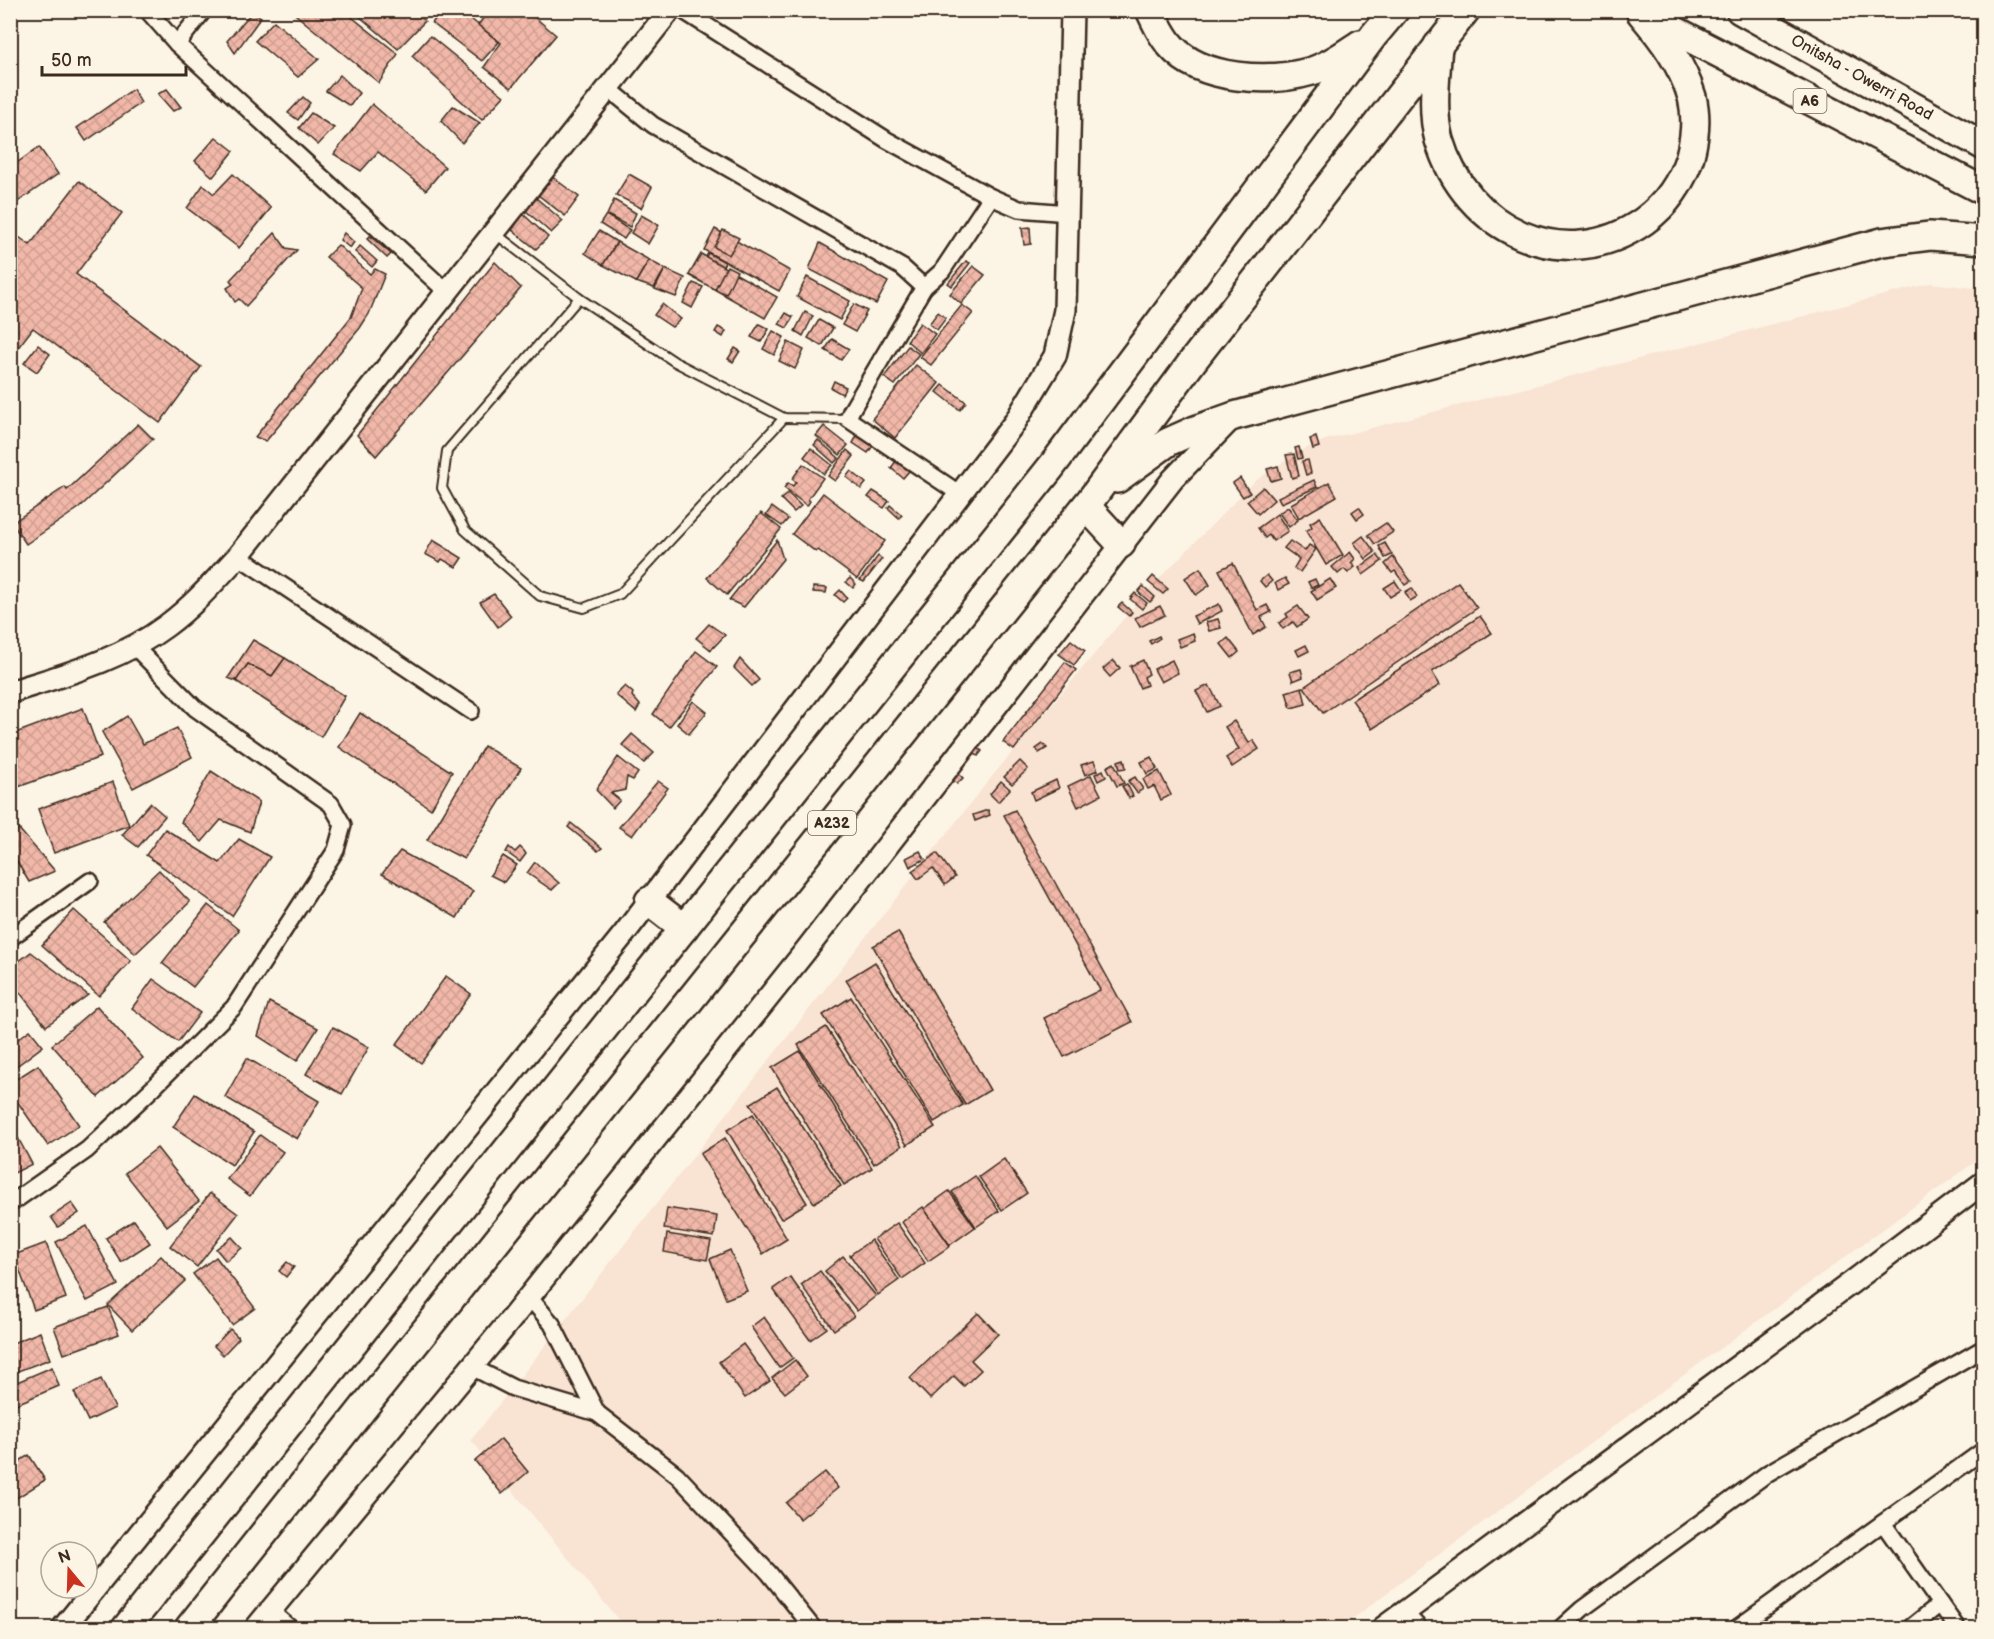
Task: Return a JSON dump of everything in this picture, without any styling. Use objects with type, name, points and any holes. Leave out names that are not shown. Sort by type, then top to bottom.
[{"type":"highway","points":[[1150,10],[1156,25],[1172,48],[1190,61],[1216,71],[1253,79],[1313,71],[1336,60],[1374,35]]},
{"type":"highway","name":"A232","points":[[126,1629],[1052,466],[1395,10]]},
{"type":"highway","name":"A232","points":[[189,1629],[1089,502],[1192,362],[1466,10]]},
{"type":"highway","name":"Onitsha - Owerri Road","points":[[1740,10],[1983,146]]},
{"type":"highway","points":[[1438,45],[1435,112],[1439,139],[1450,168],[1463,192],[1505,228],[1528,239],[1552,244],[1579,245],[1607,240],[1630,231],[1653,214],[1671,195],[1685,172],[1693,144],[1695,123],[1692,99],[1681,69],[1670,47],[1639,12]]},
{"type":"highway","name":"A6","points":[[1639,12],[1983,191]]},
{"type":"highway","points":[[1121,544],[1089,502],[1168,442],[1234,416],[1882,242],[1930,236],[1983,240]]},
{"type":"highway","points":[[649,901],[684,928]]},
{"type":"main road","points":[[10,692],[90,666],[134,646],[165,627],[198,599],[238,556],[670,10]]},
{"type":"main road","points":[[63,1629],[649,901],[1015,422],[1055,356],[1065,310],[1072,10]]},
{"type":"main road","points":[[256,1629],[529,1297],[810,945],[1173,479],[1234,416]]},
{"type":"main road","points":[[1383,1629],[1842,1290],[1983,1182]]},
{"type":"street","points":[[147,10],[177,44],[448,293]]},
{"type":"street","points":[[177,44],[204,10]]},
{"type":"street","points":[[682,10],[887,140],[991,197],[1019,209],[1068,213]]},
{"type":"street","points":[[609,89],[653,125],[903,268],[924,287]]},
{"type":"street","points":[[960,494],[848,419],[924,287],[942,271],[991,197]]},
{"type":"street","points":[[238,556],[471,711]]},
{"type":"street","points":[[10,1204],[87,1150],[234,1007],[336,850],[343,825],[330,804],[195,708],[134,646]]},
{"type":"street","points":[[10,938],[90,881]]},
{"type":"street","points":[[529,1297],[552,1324],[597,1413]]},
{"type":"street","points":[[1561,1629],[1582,1609],[1768,1473],[1983,1348]]},
{"type":"street","points":[[472,1367],[513,1388],[597,1413],[677,1475],[769,1573],[813,1629]]},
{"type":"street","points":[[1737,1629],[1983,1452]]},
{"type":"street","points":[[1883,1523],[1957,1629]]},
{"type":"street","points":[[1910,1629],[1940,1604]]},
{"type":"street","points":[[270,1611],[290,1629]]},
{"type":"street","points":[[1404,1612],[1419,1629]]},
{"type":"lane","points":[[495,233],[579,298],[675,362],[784,418],[848,419]]},
{"type":"lane","points":[[579,298],[447,451],[442,488],[465,530],[540,596],[584,608],[620,594],[784,418]]},
{"type":"shaded area","points":[[1931,283],[1983,289],[1983,1156],[1341,1628],[625,1628],[471,1440],[985,785],[1146,592],[1255,481],[1298,452],[1325,440]]},
{"type":"building","points":[[290,10],[343,10],[398,54],[379,83]]},
{"type":"building","points":[[352,10],[412,10],[425,21],[398,49]]},
{"type":"building","points":[[442,10],[460,10],[499,42],[482,61],[432,23]]},
{"type":"building","points":[[489,10],[526,10],[556,35],[511,88],[484,67],[501,43],[478,25]]},
{"type":"building","points":[[252,12],[261,17],[235,53],[227,41]]},
{"type":"building","points":[[274,21],[319,59],[298,77],[255,41]]},
{"type":"building","points":[[430,36],[504,96],[482,120],[412,56]]},
{"type":"building","points":[[340,75],[359,93],[350,106],[326,91]]},
{"type":"building","points":[[133,89],[141,103],[86,141],[77,128]]},
{"type":"building","points":[[167,89],[181,107],[173,111],[158,94]]},
{"type":"building","points":[[303,97],[310,103],[298,120],[288,113]]},
{"type":"building","points":[[372,104],[445,167],[426,190],[378,152],[361,171],[334,154]]},
{"type":"building","points":[[453,106],[480,123],[462,143],[441,121]]},
{"type":"building","points":[[311,113],[334,128],[318,145],[299,128]]},
{"type":"building","points":[[216,137],[234,151],[213,177],[195,161]]},
{"type":"building","points":[[39,147],[58,174],[10,207],[10,168]]},
{"type":"building","points":[[233,174],[271,208],[239,248],[187,208],[203,185],[214,194]]},
{"type":"building","points":[[629,174],[652,187],[641,208],[616,195]]},
{"type":"building","points":[[551,176],[579,197],[565,216],[537,194]]},
{"type":"building","points":[[79,181],[122,213],[76,274],[201,367],[160,423],[33,328],[10,358],[10,243],[16,235],[30,245]]},
{"type":"building","points":[[535,197],[563,221],[551,233],[525,210]]},
{"type":"building","points":[[614,200],[636,213],[630,227],[607,215]]},
{"type":"building","points":[[523,214],[548,237],[536,249],[512,230]]},
{"type":"building","points":[[606,215],[630,230],[624,239],[600,224]]},
{"type":"building","points":[[641,215],[659,225],[648,244],[631,233]]},
{"type":"building","points":[[1030,227],[1031,244],[1024,245],[1022,228]]},
{"type":"building","points":[[715,229],[790,271],[779,291],[704,250]]},
{"type":"building","points":[[723,230],[739,238],[729,255],[714,247]]},
{"type":"building","points":[[599,231],[617,242],[603,265],[585,253]]},
{"type":"building","points":[[275,233],[286,248],[297,250],[246,306],[239,299],[235,302],[227,288],[233,284],[230,280]]},
{"type":"building","points":[[344,233],[354,242],[350,248],[340,240]]},
{"type":"building","points":[[370,236],[391,254],[387,258],[367,239]]},
{"type":"building","points":[[617,242],[649,260],[636,282],[603,265]]},
{"type":"building","points":[[820,243],[888,282],[876,304],[809,269]]},
{"type":"building","points":[[338,245],[370,274],[375,269],[385,274],[369,314],[360,328],[266,441],[255,437],[351,317],[362,288],[326,257]]},
{"type":"building","points":[[360,246],[377,261],[372,267],[355,252]]},
{"type":"building","points":[[708,253],[725,262],[712,287],[695,279]]},
{"type":"building","points":[[701,254],[777,297],[765,318],[689,275]]},
{"type":"building","points":[[649,260],[665,269],[654,288],[636,282]]},
{"type":"building","points":[[966,261],[970,263],[952,286],[948,283]]},
{"type":"building","points":[[495,262],[521,288],[376,456],[357,435]]},
{"type":"building","points":[[727,266],[737,271],[726,294],[715,289]]},
{"type":"building","points":[[973,266],[985,275],[961,304],[950,294]]},
{"type":"building","points":[[665,269],[685,278],[676,297],[655,289]]},
{"type":"building","points":[[807,277],[850,301],[840,320],[797,297]]},
{"type":"building","points":[[693,283],[703,287],[692,308],[683,303]]},
{"type":"building","points":[[662,304],[681,319],[672,327],[654,315]]},
{"type":"building","points":[[854,304],[867,311],[855,332],[842,325]]},
{"type":"building","points":[[962,305],[973,313],[931,365],[920,357]]},
{"type":"building","points":[[805,312],[813,316],[803,336],[795,331]]},
{"type":"building","points":[[938,312],[946,318],[937,330],[929,324]]},
{"type":"building","points":[[786,313],[793,317],[787,328],[779,324]]},
{"type":"building","points":[[819,320],[833,328],[822,346],[808,338]]},
{"type":"building","points":[[920,323],[935,334],[921,353],[907,341]]},
{"type":"building","points":[[759,324],[769,329],[761,342],[751,337]]},
{"type":"building","points":[[718,327],[726,331],[723,337],[715,332]]},
{"type":"building","points":[[773,331],[784,337],[774,355],[763,349]]},
{"type":"building","points":[[832,339],[849,349],[841,360],[825,350]]},
{"type":"building","points":[[788,342],[804,350],[795,369],[779,361]]},
{"type":"building","points":[[38,345],[50,354],[37,372],[24,363]]},
{"type":"building","points":[[908,346],[919,354],[895,385],[884,377]]},
{"type":"building","points":[[735,348],[740,351],[733,362],[728,359]]},
{"type":"building","points":[[916,365],[939,383],[895,438],[872,419]]},
{"type":"building","points":[[834,381],[846,387],[842,394],[831,388]]},
{"type":"building","points":[[943,385],[966,402],[960,410],[937,392]]},
{"type":"building","points":[[138,424],[153,439],[79,508],[26,544],[12,523],[65,487],[67,490]]},
{"type":"building","points":[[824,426],[848,445],[840,455],[816,436]]},
{"type":"building","points":[[858,434],[874,444],[868,453],[853,443]]},
{"type":"building","points":[[1316,437],[1319,447],[1313,449],[1310,439]]},
{"type":"building","points":[[818,440],[839,458],[834,463],[814,445]]},
{"type":"building","points":[[1299,447],[1302,458],[1298,459],[1295,448]]},
{"type":"building","points":[[811,448],[832,465],[824,474],[804,457]]},
{"type":"building","points":[[847,450],[854,456],[835,481],[828,476]]},
{"type":"building","points":[[1294,454],[1299,476],[1292,478],[1286,455]]},
{"type":"building","points":[[1308,460],[1311,473],[1306,475],[1302,461]]},
{"type":"building","points":[[896,461],[909,471],[903,478],[891,468]]},
{"type":"building","points":[[803,464],[823,478],[808,499],[810,501],[807,506],[784,488],[788,483],[793,486],[796,482],[792,479]]},
{"type":"building","points":[[1278,466],[1281,478],[1271,481],[1267,469]]},
{"type":"building","points":[[851,471],[866,483],[861,489],[846,477]]},
{"type":"building","points":[[1240,478],[1250,493],[1243,497],[1233,483]]},
{"type":"building","points":[[1314,480],[1317,487],[1281,503],[1278,497]]},
{"type":"building","points":[[1329,482],[1337,496],[1299,518],[1291,504]]},
{"type":"building","points":[[1263,487],[1274,500],[1258,514],[1247,501]]},
{"type":"building","points":[[873,491],[889,501],[884,508],[868,497]]},
{"type":"building","points":[[788,493],[801,506],[794,512],[781,499]]},
{"type":"building","points":[[823,493],[885,541],[857,579],[792,534]]},
{"type":"building","points":[[890,505],[902,515],[899,518],[888,508]]},
{"type":"building","points":[[772,507],[788,519],[782,526],[766,515]]},
{"type":"building","points":[[1288,507],[1298,520],[1289,527],[1279,513]]},
{"type":"building","points":[[1359,507],[1364,514],[1357,519],[1352,512]]},
{"type":"building","points":[[761,513],[781,529],[727,595],[707,578]]},
{"type":"building","points":[[1277,514],[1288,531],[1273,541],[1269,535],[1265,538],[1258,528]]},
{"type":"building","points":[[1320,517],[1343,555],[1326,565],[1306,531],[1312,527],[1310,523]]},
{"type":"building","points":[[1386,523],[1393,532],[1375,544],[1368,535]]},
{"type":"building","points":[[1363,536],[1375,552],[1366,559],[1354,543]]},
{"type":"building","points":[[433,540],[462,558],[456,567],[442,559],[440,562],[425,554]]},
{"type":"building","points":[[777,540],[783,559],[744,607],[729,600]]},
{"type":"building","points":[[1290,541],[1305,551],[1309,545],[1316,549],[1300,572],[1294,568],[1299,559],[1284,548]]},
{"type":"building","points":[[1385,543],[1392,555],[1385,558],[1379,546]]},
{"type":"building","points":[[1350,552],[1355,559],[1351,563],[1355,567],[1348,573],[1344,569],[1338,574],[1332,567]]},
{"type":"building","points":[[1377,555],[1382,561],[1363,575],[1359,568]]},
{"type":"building","points":[[878,556],[882,559],[864,582],[860,580]]},
{"type":"building","points":[[1393,557],[1411,581],[1405,585],[1395,571],[1392,573],[1385,564]]},
{"type":"building","points":[[1233,563],[1257,610],[1267,605],[1271,612],[1261,617],[1266,627],[1253,635],[1219,570]]},
{"type":"building","points":[[1200,568],[1210,585],[1196,595],[1185,578]]},
{"type":"building","points":[[1267,575],[1272,581],[1265,587],[1260,581]]},
{"type":"building","points":[[1153,576],[1168,589],[1163,594],[1148,582]]},
{"type":"building","points":[[850,578],[856,584],[853,588],[846,582]]},
{"type":"building","points":[[1285,578],[1289,584],[1278,590],[1275,583]]},
{"type":"building","points":[[1315,579],[1318,585],[1311,588],[1308,582]]},
{"type":"building","points":[[1330,579],[1336,588],[1317,600],[1311,591]]},
{"type":"building","points":[[1395,581],[1401,590],[1390,597],[1384,588]]},
{"type":"building","points":[[1458,582],[1477,608],[1323,713],[1304,687]]},
{"type":"building","points":[[1143,586],[1155,597],[1150,602],[1138,592]]},
{"type":"building","points":[[813,587],[827,588],[826,593],[813,592]]},
{"type":"building","points":[[1412,588],[1417,597],[1410,601],[1405,592]]},
{"type":"building","points":[[840,590],[847,598],[843,602],[835,595]]},
{"type":"building","points":[[1135,593],[1147,603],[1142,609],[1130,599]]},
{"type":"building","points":[[494,594],[511,616],[498,627],[480,602]]},
{"type":"building","points":[[1122,603],[1132,612],[1129,616],[1118,607]]},
{"type":"building","points":[[1219,604],[1222,611],[1197,624],[1193,616]]},
{"type":"building","points":[[1160,606],[1165,615],[1140,627],[1135,618]]},
{"type":"building","points":[[1298,606],[1308,619],[1297,627],[1293,622],[1283,629],[1279,623],[1288,617],[1286,614]]},
{"type":"building","points":[[1480,616],[1492,633],[1432,672],[1440,685],[1372,729],[1352,700]]},
{"type":"building","points":[[1218,619],[1221,628],[1209,631],[1206,622]]},
{"type":"building","points":[[709,624],[725,635],[711,650],[696,638]]},
{"type":"building","points":[[1193,633],[1195,641],[1180,647],[1177,639]]},
{"type":"building","points":[[1159,636],[1160,638],[1151,644],[1149,641]]},
{"type":"building","points":[[1228,638],[1239,652],[1232,658],[1221,644]]},
{"type":"building","points":[[253,640],[285,658],[272,676],[248,664],[236,681],[228,678]]},
{"type":"building","points":[[1071,640],[1085,651],[1074,665],[1059,654]]},
{"type":"building","points":[[1306,645],[1309,651],[1299,656],[1296,650]]},
{"type":"building","points":[[696,651],[717,667],[669,727],[653,714]]},
{"type":"building","points":[[285,658],[345,696],[321,737],[236,681],[248,664],[272,676]]},
{"type":"building","points":[[740,659],[759,680],[752,686],[734,668]]},
{"type":"building","points":[[1113,660],[1120,668],[1110,677],[1103,669]]},
{"type":"building","points":[[1143,660],[1149,674],[1144,677],[1147,685],[1140,688],[1130,666]]},
{"type":"building","points":[[1172,660],[1178,673],[1161,682],[1154,669]]},
{"type":"building","points":[[1065,662],[1076,670],[1014,750],[1003,742]]},
{"type":"building","points":[[1301,669],[1303,677],[1293,681],[1290,672]]},
{"type":"building","points":[[1209,685],[1220,706],[1207,712],[1196,691]]},
{"type":"building","points":[[625,686],[633,693],[632,696],[640,705],[636,712],[616,695]]},
{"type":"building","points":[[1302,687],[1306,704],[1291,708],[1286,692]]},
{"type":"building","points":[[693,701],[707,712],[689,734],[677,724]]},
{"type":"building","points":[[83,708],[101,757],[18,787],[10,767],[10,735]]},
{"type":"building","points":[[360,713],[452,772],[431,809],[339,747]]},
{"type":"building","points":[[127,716],[143,744],[177,728],[192,757],[133,788],[102,732]]},
{"type":"building","points":[[1234,721],[1249,743],[1253,740],[1259,749],[1232,767],[1226,758],[1239,749],[1225,727]]},
{"type":"building","points":[[632,734],[654,753],[644,763],[622,745]]},
{"type":"building","points":[[972,744],[982,751],[978,756],[968,750]]},
{"type":"building","points":[[1043,744],[1047,748],[1039,753],[1036,749]]},
{"type":"building","points":[[484,746],[521,768],[464,859],[427,840]]},
{"type":"building","points":[[618,757],[638,773],[633,780],[627,777],[625,790],[611,793],[620,800],[613,808],[596,790]]},
{"type":"building","points":[[1151,757],[1157,769],[1147,774],[1141,762]]},
{"type":"building","points":[[1124,759],[1126,768],[1120,769],[1118,761]]},
{"type":"building","points":[[1020,761],[1028,769],[1012,784],[1004,777]]},
{"type":"building","points":[[1094,761],[1098,770],[1085,775],[1081,765]]},
{"type":"building","points":[[1114,763],[1124,783],[1117,786],[1107,767]]},
{"type":"building","points":[[1103,770],[1106,777],[1098,781],[1095,774]]},
{"type":"building","points":[[211,771],[259,802],[250,832],[221,820],[202,842],[181,822]]},
{"type":"building","points":[[1159,771],[1171,795],[1161,800],[1154,786],[1148,789],[1143,779]]},
{"type":"building","points":[[958,773],[963,778],[957,784],[952,779]]},
{"type":"building","points":[[1091,775],[1101,795],[1078,807],[1068,786]]},
{"type":"building","points":[[1135,777],[1143,789],[1137,793],[1128,781]]},
{"type":"building","points":[[1056,780],[1059,788],[1034,800],[1031,792]]},
{"type":"building","points":[[658,781],[668,788],[632,836],[619,827]]},
{"type":"building","points":[[1001,781],[1010,789],[998,802],[990,794]]},
{"type":"building","points":[[113,782],[129,825],[54,853],[38,809]]},
{"type":"building","points":[[1127,784],[1133,796],[1129,798],[1122,786]]},
{"type":"building","points":[[150,803],[165,816],[138,847],[122,835]]},
{"type":"building","points":[[988,810],[990,815],[975,821],[973,815]]},
{"type":"building","points":[[1015,810],[1132,1022],[1064,1057],[1044,1018],[1100,990],[1004,815]]},
{"type":"building","points":[[571,823],[602,848],[598,851],[568,827]]},
{"type":"building","points":[[19,829],[55,871],[29,882],[10,850],[10,835]]},
{"type":"building","points":[[165,829],[220,863],[239,839],[270,857],[232,916],[146,855]]},
{"type":"building","points":[[509,847],[515,852],[520,847],[524,851],[526,854],[520,862],[506,852]]},
{"type":"building","points":[[400,851],[473,891],[457,918],[382,874]]},
{"type":"building","points":[[920,851],[925,859],[910,867],[906,858]]},
{"type":"building","points":[[937,853],[955,877],[945,885],[933,868],[918,879],[912,871]]},
{"type":"building","points":[[503,856],[517,865],[504,882],[490,875]]},
{"type":"building","points":[[535,862],[559,883],[552,890],[527,873]]},
{"type":"building","points":[[159,870],[190,902],[135,954],[104,922]]},
{"type":"building","points":[[10,898],[16,913],[10,917]]},
{"type":"building","points":[[208,905],[239,930],[193,987],[162,963]]},
{"type":"building","points":[[74,910],[131,961],[99,996],[42,945]]},
{"type":"building","points":[[898,932],[990,1090],[965,1105],[873,946]]},
{"type":"building","points":[[31,952],[88,995],[46,1026],[10,980],[10,968]]},
{"type":"building","points":[[875,962],[963,1105],[934,1122],[846,980]]},
{"type":"building","points":[[446,976],[471,994],[421,1063],[396,1045]]},
{"type":"building","points":[[153,979],[200,1013],[178,1042],[132,1008]]},
{"type":"building","points":[[851,997],[935,1127],[907,1145],[823,1015]]},
{"type":"building","points":[[269,1002],[318,1028],[297,1061],[258,1036]]},
{"type":"building","points":[[97,1006],[143,1058],[98,1097],[52,1045]]},
{"type":"building","points":[[333,1027],[369,1047],[342,1094],[306,1074]]},
{"type":"building","points":[[826,1027],[902,1146],[874,1164],[798,1045]]},
{"type":"building","points":[[30,1030],[43,1046],[10,1071],[10,1045]]},
{"type":"building","points":[[800,1051],[872,1168],[844,1185],[772,1068]]},
{"type":"building","points":[[247,1058],[319,1101],[297,1139],[225,1097]]},
{"type":"building","points":[[38,1065],[79,1125],[48,1146],[10,1091],[10,1083]]},
{"type":"building","points":[[777,1087],[841,1186],[814,1203],[750,1104]]},
{"type":"building","points":[[195,1094],[254,1132],[232,1165],[173,1127]]},
{"type":"building","points":[[753,1114],[807,1203],[781,1219],[727,1130]]},
{"type":"building","points":[[10,1123],[32,1164],[10,1175]]},
{"type":"building","points":[[260,1135],[283,1152],[250,1196],[227,1179]]},
{"type":"building","points":[[725,1138],[787,1239],[763,1254],[700,1154]]},
{"type":"building","points":[[157,1148],[199,1201],[167,1226],[125,1173]]},
{"type":"building","points":[[1004,1159],[1027,1193],[1002,1210],[979,1177]]},
{"type":"building","points":[[975,1176],[999,1211],[976,1227],[952,1192]]},
{"type":"building","points":[[949,1191],[975,1227],[950,1245],[924,1209]]},
{"type":"building","points":[[210,1193],[238,1214],[197,1267],[170,1246]]},
{"type":"building","points":[[72,1203],[79,1213],[58,1227],[51,1217]]},
{"type":"building","points":[[923,1207],[950,1246],[928,1261],[902,1222]]},
{"type":"building","points":[[667,1208],[717,1216],[714,1237],[664,1229]]},
{"type":"building","points":[[134,1220],[150,1243],[121,1262],[106,1238]]},
{"type":"building","points":[[897,1223],[925,1263],[902,1279],[874,1239]]},
{"type":"building","points":[[87,1226],[118,1285],[87,1301],[56,1242]]},
{"type":"building","points":[[667,1234],[711,1241],[707,1260],[664,1252]]},
{"type":"building","points":[[232,1237],[242,1248],[226,1261],[216,1249]]},
{"type":"building","points":[[871,1240],[899,1280],[878,1295],[850,1255]]},
{"type":"building","points":[[46,1243],[66,1298],[34,1310],[14,1255]]},
{"type":"building","points":[[730,1250],[747,1291],[726,1299],[710,1259]]},
{"type":"building","points":[[161,1256],[185,1281],[132,1330],[108,1305]]},
{"type":"building","points":[[843,1256],[876,1296],[857,1311],[825,1271]]},
{"type":"building","points":[[216,1257],[255,1308],[232,1325],[193,1274]]},
{"type":"building","points":[[287,1262],[294,1267],[286,1277],[279,1271]]},
{"type":"building","points":[[820,1271],[854,1316],[834,1330],[801,1285]]},
{"type":"building","points":[[790,1277],[827,1328],[810,1340],[773,1289]]},
{"type":"building","points":[[108,1307],[119,1334],[64,1354],[54,1327]]},
{"type":"building","points":[[978,1313],[998,1334],[971,1360],[981,1370],[964,1386],[954,1376],[930,1399],[910,1378]]},
{"type":"building","points":[[764,1317],[793,1358],[779,1368],[751,1327]]},
{"type":"building","points":[[230,1329],[239,1338],[223,1355],[214,1346]]},
{"type":"building","points":[[40,1332],[50,1359],[10,1374],[10,1344]]},
{"type":"building","points":[[743,1344],[770,1381],[745,1398],[719,1362]]},
{"type":"building","points":[[795,1360],[807,1376],[785,1393],[772,1378]]},
{"type":"building","points":[[52,1367],[59,1386],[14,1405],[10,1398],[10,1385]]},
{"type":"building","points":[[101,1379],[115,1408],[88,1421],[74,1392]]},
{"type":"building","points":[[501,1439],[528,1472],[502,1494],[475,1461]]},
{"type":"building","points":[[29,1455],[45,1480],[15,1499],[10,1492],[10,1467]]},
{"type":"building","points":[[825,1472],[838,1488],[800,1519],[786,1503]]}]
